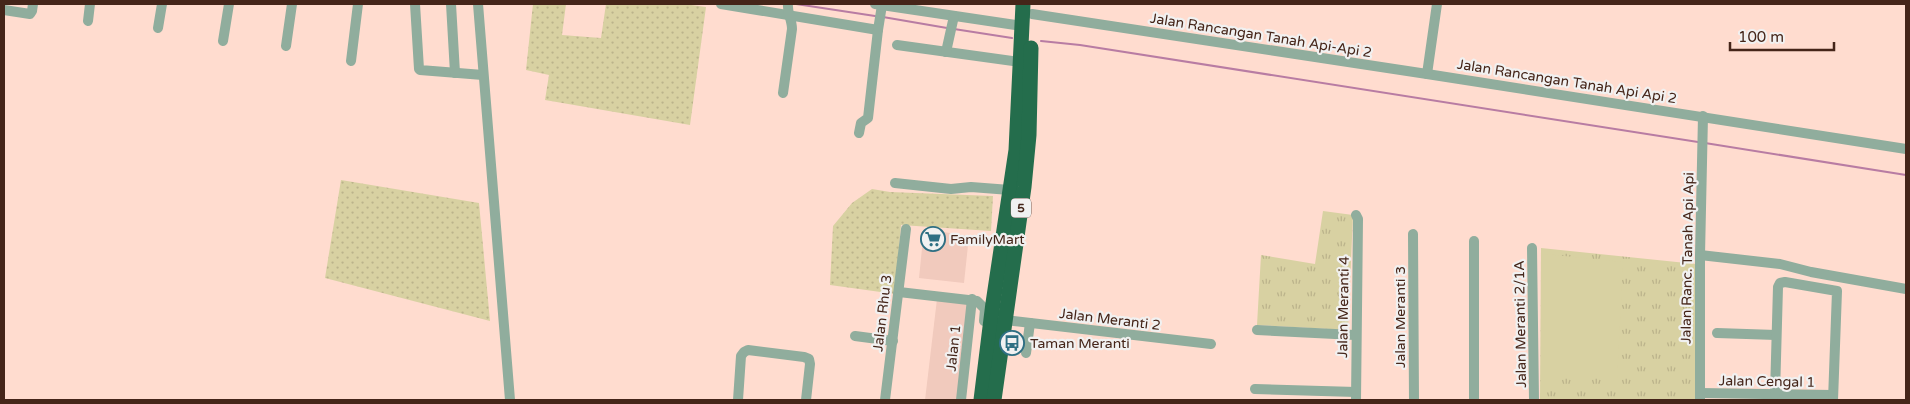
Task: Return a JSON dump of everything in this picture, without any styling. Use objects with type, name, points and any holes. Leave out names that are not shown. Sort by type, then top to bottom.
[{"type":"highway","name":"5","points":[[980,400],[1016,150],[1020,62],[1027,12]]},
{"type":"highway","name":"5","points":[[994,400],[1024,187],[1029,135],[1027,12]]},
{"type":"street","points":[[4,10],[30,14],[34,4]]},
{"type":"street","points":[[88,20],[90,4]]},
{"type":"street","points":[[158,28],[162,4]]},
{"type":"street","points":[[224,41],[229,4]]},
{"type":"street","points":[[286,46],[292,4]]},
{"type":"street","points":[[351,61],[358,4]]},
{"type":"street","points":[[415,4],[419,69],[422,71],[483,75]]},
{"type":"street","points":[[451,4],[456,73]]},
{"type":"street","points":[[478,4],[510,400]]},
{"type":"street","name":"Jalan Rancangan Tanah Api-Api 2","points":[[721,4],[789,10],[953,19],[1027,12],[1427,74]]},
{"type":"street","points":[[1427,74],[1437,4]]},
{"type":"street","points":[[783,94],[792,29],[789,10]]},
{"type":"street","points":[[859,133],[861,123],[868,118],[879,14]]},
{"type":"street","points":[[946,52],[953,19]]},
{"type":"street","points":[[897,45],[1020,62]]},
{"type":"street","name":"Jalan Rancangan Tanah Api Api 2","points":[[1427,74],[1703,116]]},
{"type":"street","points":[[1703,116],[1906,149]]},
{"type":"street","name":"Jalan Ranc. Tanah Api Api","points":[[1700,397],[1700,255],[1703,116]]},
{"type":"street","points":[[895,183],[951,189],[972,187],[1010,190]]},
{"type":"street","name":"Jalan Meranti 4","points":[[1356,215],[1358,220],[1356,396]]},
{"type":"street","name":"Jalan Rhu 3","points":[[885,400],[906,229]]},
{"type":"street","name":"Jalan Meranti 3","points":[[1413,234],[1414,400]]},
{"type":"street","points":[[1474,241],[1474,400]]},
{"type":"street","name":"Jalan Meranti 2/1A","points":[[1532,248],[1534,400]]},
{"type":"street","points":[[1700,255],[1780,264],[1811,272],[1906,289]]},
{"type":"street","points":[[899,292],[974,300],[986,296],[989,292],[992,270],[999,260]]},
{"type":"street","points":[[1775,394],[1778,287],[1780,283],[1794,283],[1837,291],[1833,398]]},
{"type":"street","points":[[974,300],[986,309],[984,322],[988,341]]},
{"type":"street","name":"Jalan 1","points":[[961,400],[974,300]]},
{"type":"street","name":"Jalan Meranti 2","points":[[1005,320],[1211,344]]},
{"type":"street","points":[[1026,353],[1030,323]]},
{"type":"street","points":[[1257,330],[1356,335]]},
{"type":"street","points":[[1716,333],[1776,335]]},
{"type":"street","points":[[855,336],[892,341]]},
{"type":"street","points":[[738,400],[744,352],[809,359],[806,400]]},
{"type":"street","points":[[1255,389],[1356,396]]},
{"type":"street","name":"Jalan Cengal 1","points":[[1700,397],[1775,394],[1833,398]]},
{"type":"shaded area","points":[[924,229],[969,236],[964,283],[919,278]]},
{"type":"shaded area","points":[[937,299],[969,302],[958,400],[925,400]]},
{"type":"green space","points":[[533,4],[566,4],[562,35],[601,38],[606,4],[684,4],[706,7],[690,125],[545,100],[549,75],[526,70]]},
{"type":"green space","points":[[341,180],[479,203],[490,321],[325,278]]},
{"type":"green space","points":[[872,189],[890,192],[993,196],[991,231],[901,225],[895,294],[830,285],[833,226],[852,203]]},
{"type":"green space","points":[[1323,211],[1353,215],[1348,330],[1257,325],[1261,255],[1315,264]]},
{"type":"green space","points":[[1541,248],[1696,264],[1695,400],[1540,400]]},
{"type":"green space","points":[[1545,254],[1623,262],[1617,378],[1545,378]]},
{"type":"waterway","points":[[796,4],[875,16]]},
{"type":"waterway","points":[[883,17],[947,28]]},
{"type":"waterway","points":[[954,29],[1012,38]]},
{"type":"waterway","points":[[1041,41],[1080,45],[1698,142]]},
{"type":"waterway","points":[[1705,143],[1906,175]]},
{"type":"place","name":"FamilyMart","points":[[933,239]]},
{"type":"place","name":"Taman Meranti","points":[[1012,343]]}]
